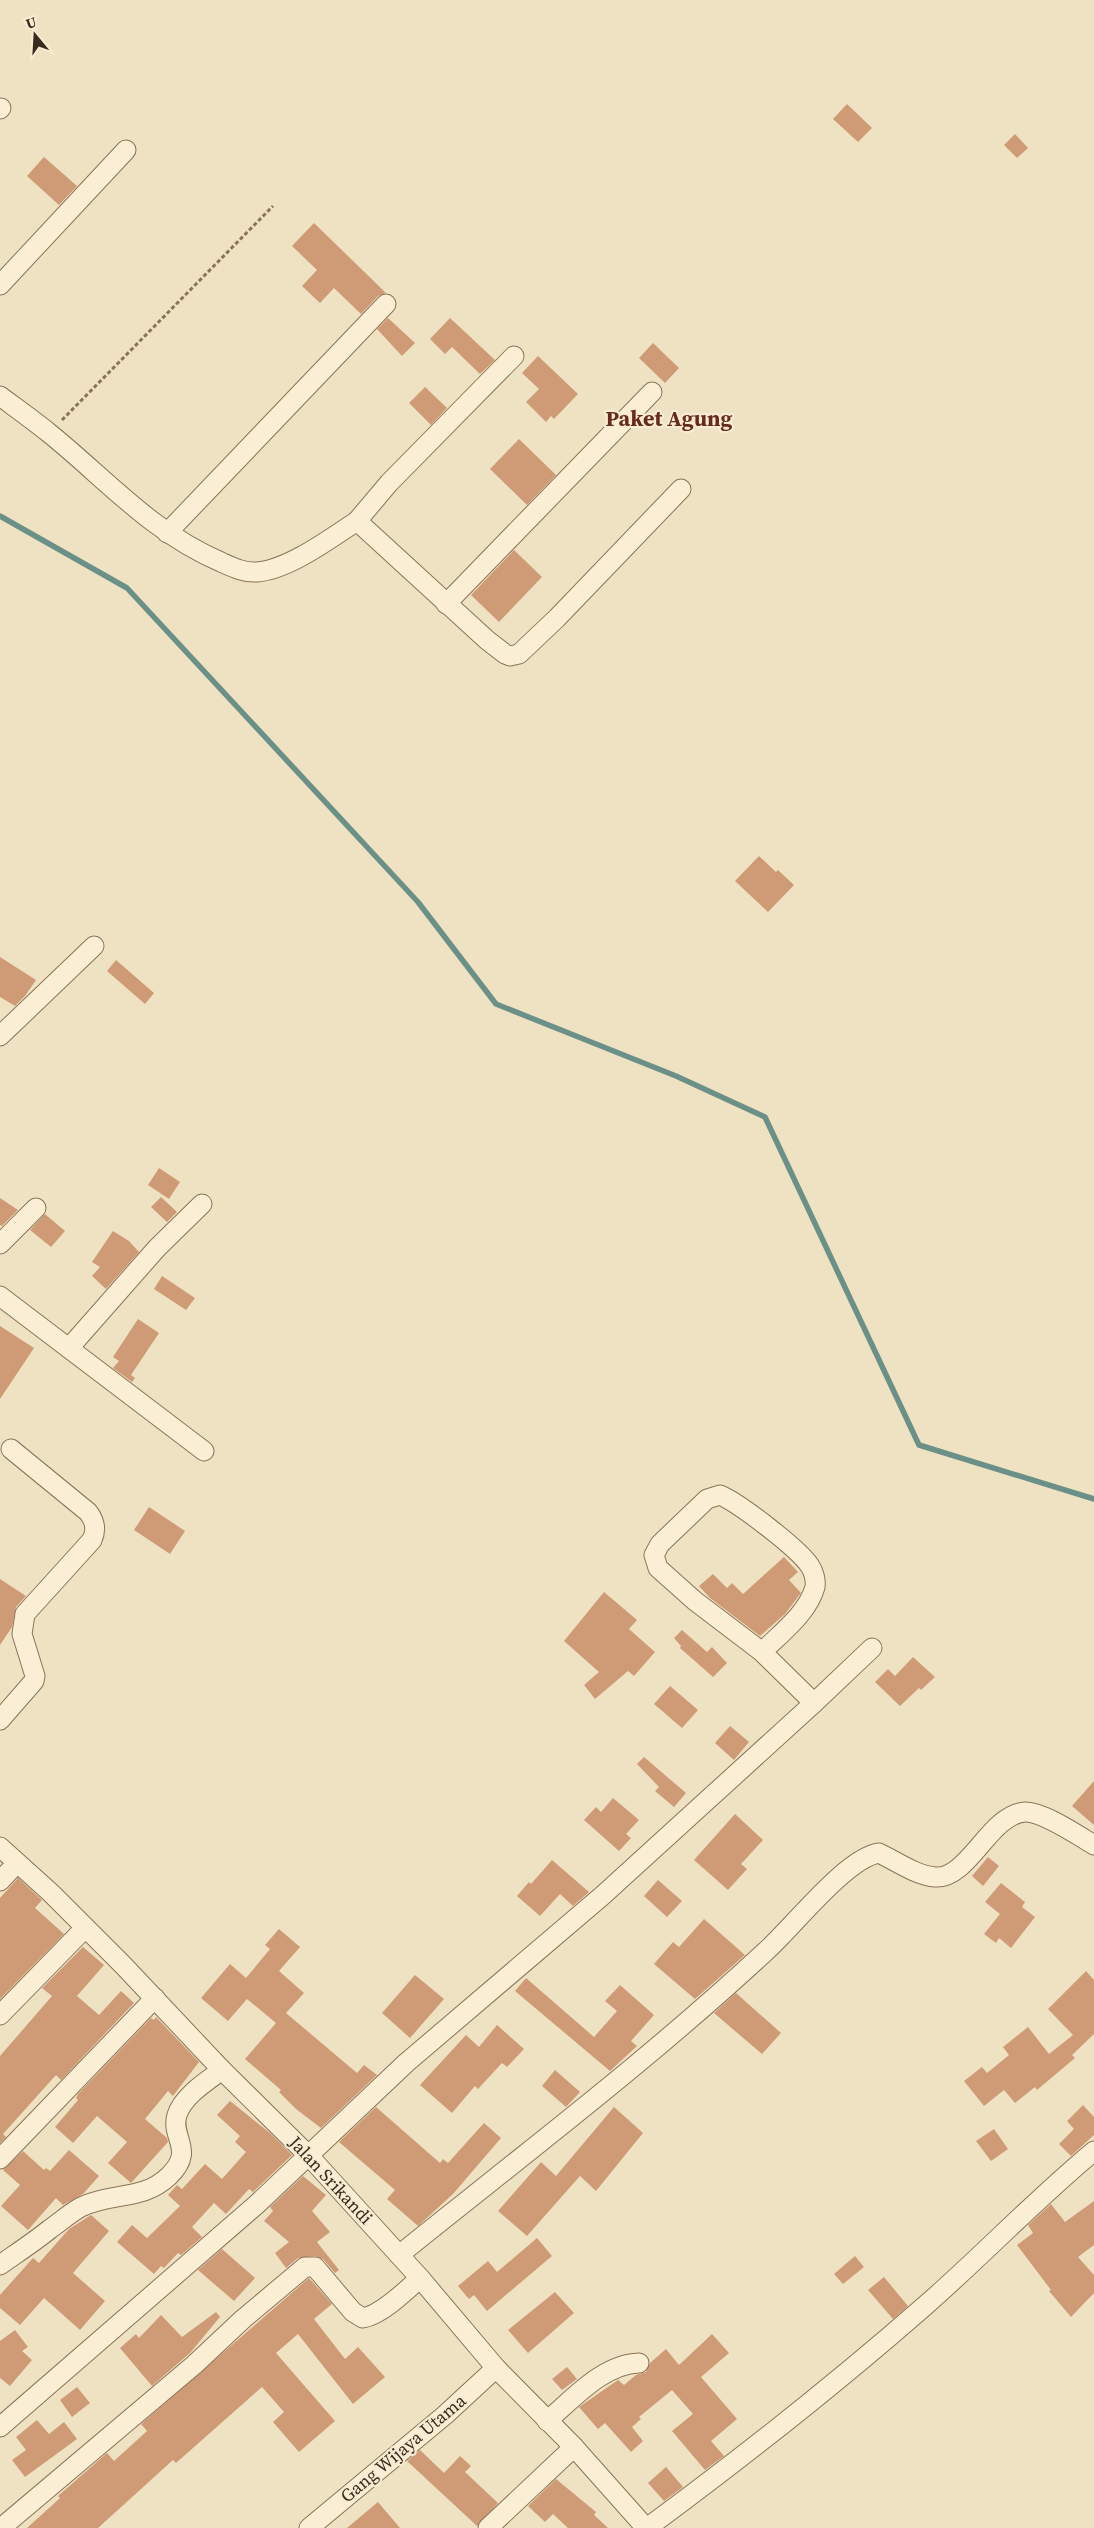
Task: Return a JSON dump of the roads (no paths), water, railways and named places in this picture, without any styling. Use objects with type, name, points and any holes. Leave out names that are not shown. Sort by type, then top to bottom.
[{"type":"street","points":[[0,285],[126,150]]},
{"type":"street","points":[[167,532],[386,304]]},
{"type":"street","points":[[0,396],[49,433],[108,487],[167,532],[208,556],[247,572],[258,572],[279,566],[318,546],[357,521],[389,483],[514,356]]},
{"type":"street","points":[[446,604],[652,392]]},
{"type":"street","points":[[357,521],[500,652],[510,656],[519,654],[557,618],[681,489]]},
{"type":"street","points":[[0,1036],[94,946]]},
{"type":"street","points":[[69,1348],[157,1248],[202,1204]]},
{"type":"street","points":[[0,1244],[36,1208]]},
{"type":"street","points":[[0,1296],[204,1451]]},
{"type":"street","points":[[0,1720],[34,1681],[35,1676],[22,1634],[25,1614],[92,1540],[95,1530],[95,1524],[88,1512],[11,1449]]},
{"type":"street","points":[[762,1652],[810,1601],[816,1581],[810,1565],[733,1501],[720,1495],[707,1499],[660,1544],[654,1554],[654,1562],[658,1568],[695,1602],[762,1652],[814,1703]]},
{"type":"street","points":[[0,2427],[142,2305],[309,2156],[406,2063],[602,1896],[872,1648]]},
{"type":"street","points":[[399,2255],[673,2035],[782,1937],[815,1902],[862,1858],[879,1853],[922,1875],[937,1878],[947,1875],[956,1869],[997,1828],[1015,1815],[1026,1812],[1053,1821],[1094,1845]]},
{"type":"street","name":"Jalan Srikandi","points":[[0,1847],[85,1928],[155,1998],[222,2070],[309,2156],[420,2278],[496,2368],[574,2447],[646,2528]]},
{"type":"street","points":[[0,1881],[18,1863]]},
{"type":"street","points":[[0,2015],[85,1928]]},
{"type":"street","points":[[0,2159],[155,1998]]},
{"type":"street","points":[[0,2265],[79,2208],[109,2197],[148,2191],[160,2185],[180,2161],[182,2144],[176,2123],[181,2107],[222,2070]]},
{"type":"street","points":[[646,2528],[788,2420],[870,2353],[1094,2151]]},
{"type":"street","points":[[0,2528],[194,2365],[243,2319],[305,2267],[315,2267],[353,2312],[363,2318],[374,2314],[420,2278]]},
{"type":"street","points":[[547,2421],[607,2372],[628,2363],[639,2363]]},
{"type":"street","name":"Gang Wijaya Utama","points":[[309,2528],[445,2415],[496,2368]]},
{"type":"street","points":[[488,2528],[574,2447]]},
{"type":"waterway","points":[[0,516],[127,588],[418,902],[496,1004],[676,1076],[765,1117],[919,1445],[1094,1499]]},
{"type":"district","name":"Paket Agung","points":[[669,418]]}]
